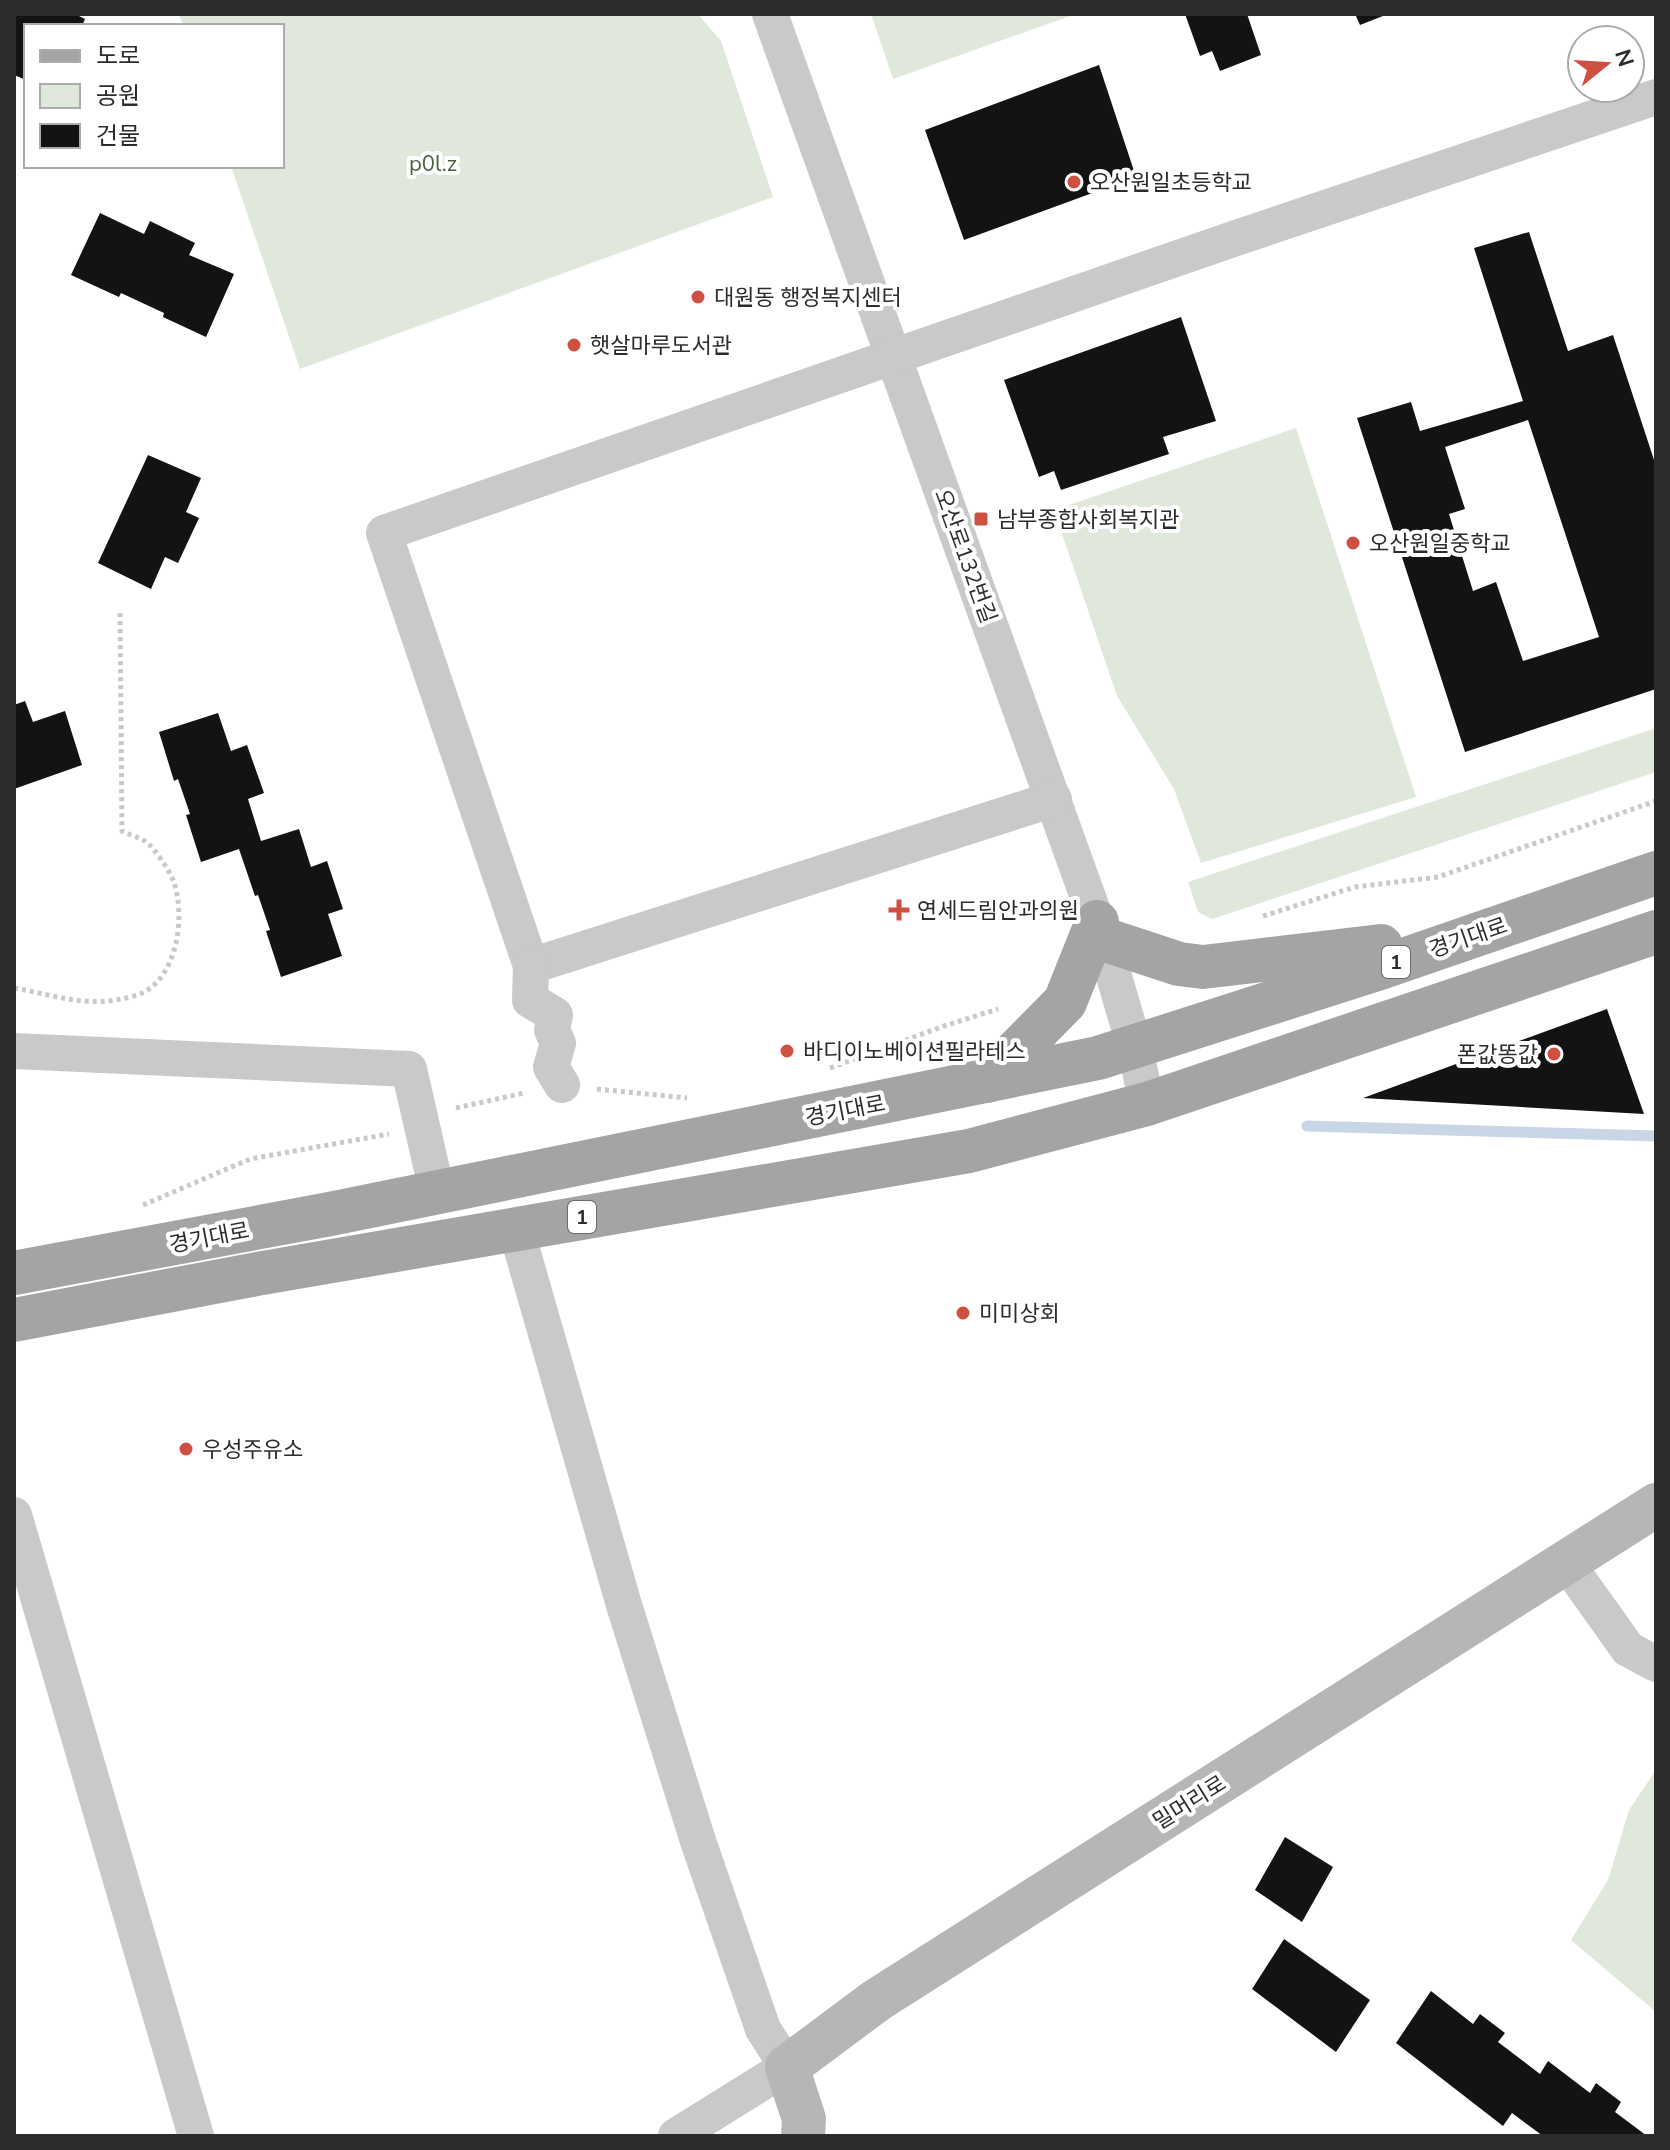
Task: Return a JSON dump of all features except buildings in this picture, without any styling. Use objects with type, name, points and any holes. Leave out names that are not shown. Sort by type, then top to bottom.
[{"type":"main road","name":"경기대로","points":[[14,1273],[437,1192],[1098,1058],[1656,873]]},
{"type":"main road","points":[[987,1081],[1065,1002],[1100,931],[1179,964],[1203,967],[1479,933]]},
{"type":"main road","name":"경기대로","points":[[14,1320],[257,1274],[969,1151],[1147,1104],[1656,932]]},
{"type":"main road","name":"밀머리로","points":[[787,2067],[877,2000],[1656,1505]]},
{"type":"main road","points":[[787,2067],[804,2119],[803,2136]]},
{"type":"street","name":"오산로132번길","points":[[770,14],[1100,931],[1135,1048],[1147,1104]]},
{"type":"street","points":[[562,1085],[551,1067],[558,1043],[552,1030],[555,1015],[530,1000],[531,966],[384,533],[1656,97]]},
{"type":"street","points":[[531,966],[1054,799]]},
{"type":"street","points":[[14,1051],[409,1069],[437,1192]]},
{"type":"street","points":[[516,1229],[624,1605],[698,1841],[763,2029],[787,2067],[676,2136]]},
{"type":"street","points":[[14,1515],[196,2136]]},
{"type":"street","points":[[1566,1562],[1628,1649],[1656,1664]]},
{"type":"path","points":[[14,988],[71,1002],[138,996],[161,978],[176,949],[179,916],[173,880],[148,843],[122,831],[120,613]]},
{"type":"path","points":[[818,1072],[944,1026]]},
{"type":"path","points":[[141,1206],[250,1159],[423,1128],[442,1111],[562,1085],[702,1100]]},
{"type":"green space","name":"p0l.z","points":[[179,14],[698,14],[721,41],[773,197],[300,369],[232,168],[284,168],[284,24],[182,24]]},
{"type":"green space","points":[[871,14],[1076,14],[893,79]]},
{"type":"green space","points":[[1296,428],[1416,797],[1201,863],[1174,789],[1117,696],[1054,510]]},
{"type":"green space","points":[[1656,728],[1656,772],[1212,919],[1198,912],[1188,882]]},
{"type":"green space","points":[[1656,1770],[1656,2012],[1571,1940],[1608,1880],[1629,1810]]},
{"type":"waterway","points":[[1307,1126],[1656,1136]]},
{"type":"place","name":"오산원일초등학교","points":[[1074,182]]},
{"type":"place","name":"대원동 행정복지센터","points":[[698,297]]},
{"type":"place","name":"햇살마루도서관","points":[[574,345]]},
{"type":"place","name":"남부종합사회복지관","points":[[981,519]]},
{"type":"place","name":"오산원일중학교","points":[[1353,543]]},
{"type":"place","name":"연세드림안과의원","points":[[899,910]]},
{"type":"place","name":"바디이노베이션필라테스","points":[[787,1051]]},
{"type":"place","name":"폰값똥값","points":[[1554,1054]]},
{"type":"place","name":"미미상회","points":[[963,1313]]},
{"type":"place","name":"우성주유소","points":[[186,1449]]}]
